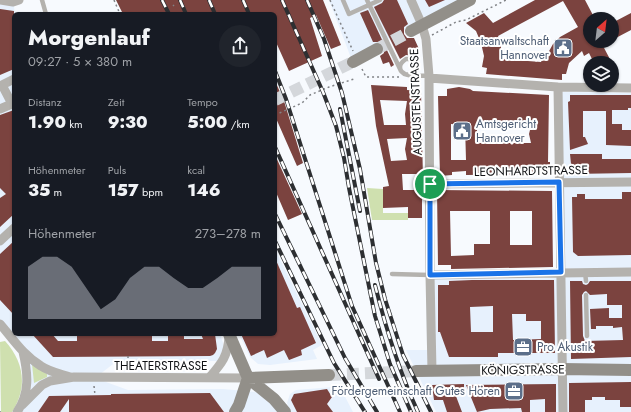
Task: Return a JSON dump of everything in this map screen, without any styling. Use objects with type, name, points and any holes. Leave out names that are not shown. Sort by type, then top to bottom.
[{"type":"street","points":[[0,0],[13,2],[19,0]]},
{"type":"street","name":"AUGUSTENSTRASSE","points":[[411,0],[422,25],[426,39],[429,77],[432,371]]},
{"type":"street","points":[[411,31],[470,0]]},
{"type":"street","points":[[355,61],[377,49]]},
{"type":"street","points":[[429,77],[558,87],[631,88]]},
{"type":"street","points":[[0,111],[9,99],[1,85],[12,80]]},
{"type":"street","points":[[558,87],[563,412]]},
{"type":"street","name":"LEONHARDTSTRASSE","points":[[430,184],[631,182]]},
{"type":"street","points":[[0,241],[12,230]]},
{"type":"street","points":[[430,275],[561,272],[585,277],[631,272]]},
{"type":"street","points":[[0,324],[23,352],[28,376],[26,389],[19,409]]},
{"type":"street","points":[[209,378],[224,359],[228,349],[229,336]]},
{"type":"street","points":[[230,336],[248,378],[274,399],[285,412]]},
{"type":"street","name":"THEATERSTRASSE","points":[[23,352],[41,366],[74,378]]},
{"type":"street","name":"KÖNIGSTRASSE","points":[[416,371],[562,369],[631,370]]},
{"type":"street","points":[[248,378],[329,375]]},
{"type":"street","name":"THEATERSTRASSE","points":[[19,409],[33,393],[50,381],[74,378],[248,378]]},
{"type":"street","points":[[235,412],[248,378]]},
{"type":"lane","points":[[42,0],[45,12]]},
{"type":"lane","points":[[343,0],[349,14],[380,0]]},
{"type":"lane","points":[[367,0],[401,71],[407,75],[414,73],[417,66],[416,63],[410,59],[406,59],[400,65],[401,71],[404,74],[407,75],[429,77]]},
{"type":"lane","points":[[392,274],[430,275]]},
{"type":"lane","points":[[586,295],[587,336]]},
{"type":"path","points":[[114,0],[119,12]]},
{"type":"path","points":[[330,0],[355,61],[366,77],[406,78]]},
{"type":"path","points":[[426,39],[456,22],[466,20],[506,0]]},
{"type":"path","points":[[277,114],[302,102],[310,95],[329,86],[354,79]]},
{"type":"path","points":[[128,356],[128,378]]},
{"type":"path","points":[[94,378],[95,395]]},
{"type":"shaded area","points":[[0,0],[13,0],[15,12],[12,12],[12,336],[221,336],[223,343],[223,351],[218,361],[117,361],[95,378],[128,390],[223,389],[256,392],[283,412],[17,412],[22,405],[23,352],[0,325]]},
{"type":"shaded area","points":[[329,0],[461,0],[351,58]]},
{"type":"shaded area","points":[[562,92],[631,93],[631,412],[436,412],[406,350],[427,350],[426,279],[563,278]]},
{"type":"shaded area","points":[[277,253],[322,345],[313,350],[317,359],[270,365],[258,364],[250,357],[240,336],[277,336]]},
{"type":"shaded area","points":[[333,387],[341,389],[353,412],[291,412],[287,403],[290,394],[296,390]]},
{"type":"green space","points":[[367,188],[383,189],[383,213],[408,213],[408,220],[372,220]]},
{"type":"green space","points":[[5,341],[16,357],[22,375],[20,393],[12,412],[1,412],[0,342]]},
{"type":"green space","points":[[32,364],[47,374],[47,377],[34,383]]},
{"type":"building","points":[[116,0],[323,0],[341,45],[331,49],[316,15],[310,18],[322,56],[289,71],[277,44],[277,12],[122,12]]},
{"type":"building","points":[[384,0],[397,0],[408,24],[404,27],[404,34],[407,38],[414,38],[419,49],[413,51],[415,56],[406,55],[400,59],[374,7],[382,3]]},
{"type":"building","points":[[425,0],[445,0],[429,7]]},
{"type":"building","name":"Staatsanwaltschaft Hannover","points":[[535,0],[585,0],[591,12],[583,12],[583,48],[604,48],[608,56],[590,56],[589,53],[584,56],[582,51],[569,63],[566,74],[562,74],[562,80],[486,74],[487,68],[482,67],[484,56],[481,43],[476,31],[466,23],[484,13],[493,23]],"holes":[[[563,1],[578,27],[560,37],[553,44],[548,53],[546,52],[541,62],[501,59],[501,46],[498,36]]]},
{"type":"building","points":[[0,9],[14,12],[12,12],[12,70],[0,75]]},
{"type":"building","points":[[368,10],[394,65],[391,67],[389,62],[383,64],[380,56],[384,53],[384,46],[381,42],[373,42],[360,13]]},
{"type":"building","points":[[631,13],[631,30],[619,36],[619,19]]},
{"type":"building","points":[[277,85],[284,101],[303,163],[297,166],[277,121]]},
{"type":"building","points":[[371,85],[407,87],[407,90],[421,91],[423,179],[416,179],[416,174],[402,174],[403,190],[422,190],[422,218],[408,218],[408,207],[383,208],[383,187],[389,186],[376,126]],"holes":[[[380,100],[407,101],[405,114],[406,125],[384,125]],[[407,138],[405,149],[407,160],[391,161],[387,139]]]},
{"type":"building","points":[[459,87],[473,91],[549,95],[548,162],[550,162],[550,174],[466,175],[466,171],[452,172],[452,175],[440,176],[438,96],[447,96],[447,89]],"holes":[[[477,123],[531,126],[529,134],[531,143],[477,143]],[[451,124],[465,125],[466,160],[451,160]]]},
{"type":"building","points":[[570,95],[631,95],[631,108],[628,108],[628,110],[612,110],[612,124],[622,124],[622,130],[631,130],[631,146],[606,145],[606,111],[583,111],[583,137],[585,137],[588,144],[570,150],[568,102],[570,101]]},
{"type":"building","points":[[12,111],[12,216],[0,227],[0,198],[6,194],[0,188],[0,115]]},
{"type":"building","points":[[570,154],[602,154],[602,159],[631,159],[631,173],[572,174]]},
{"type":"building","points":[[277,159],[302,214],[288,220],[277,195]]},
{"type":"building","points":[[437,190],[552,191],[553,267],[451,269],[451,265],[438,265]],"holes":[[[450,211],[490,211],[490,244],[474,244],[474,255],[451,256]],[[510,211],[532,211],[532,245],[510,245]]]},
{"type":"building","points":[[622,192],[631,192],[631,255],[578,256],[573,252],[572,197],[577,197],[577,194],[585,194],[585,199],[622,199]]},
{"type":"building","points":[[12,243],[12,313],[0,300],[0,254]]},
{"type":"building","points":[[277,263],[297,308],[300,307],[316,343],[301,350],[302,355],[289,360],[284,350],[267,358],[264,350],[251,356],[242,336],[277,336]]},
{"type":"building","points":[[554,280],[555,353],[498,353],[498,357],[449,357],[440,332],[438,332],[438,285],[449,285],[449,281]],"holes":[[[493,306],[493,332],[471,332],[470,307]],[[512,314],[526,314],[526,321],[541,321],[541,339],[513,340]]]},
{"type":"building","points":[[570,281],[582,281],[583,284],[586,285],[590,281],[631,281],[631,357],[571,359]],"holes":[[[586,291],[590,295],[607,294],[607,305],[622,305],[622,318],[609,318],[609,308],[590,309],[591,329],[596,329],[596,326],[613,326],[613,328],[622,327],[623,340],[585,341],[583,336],[582,295]]]},
{"type":"building","points":[[34,336],[54,336],[58,341],[77,341],[77,336],[152,336],[152,341],[168,341],[168,336],[184,336],[184,339],[203,339],[202,336],[215,336],[217,349],[213,355],[210,356],[53,357]]},
{"type":"building","points":[[631,382],[631,407],[620,407],[620,400],[605,400],[605,397],[592,397],[592,400],[585,400],[585,412],[569,412],[569,383]]},
{"type":"building","points":[[464,384],[464,391],[454,391],[462,412],[447,412],[443,400],[434,400],[432,385]]},
{"type":"building","points":[[556,384],[556,412],[545,412],[545,399],[530,400],[530,412],[522,412],[521,408],[490,409],[477,412],[466,385]]},
{"type":"building","points":[[327,389],[332,397],[327,404],[333,412],[297,412],[291,400],[294,394]]},
{"type":"building","points":[[210,393],[224,412],[69,412],[69,399],[60,412],[38,412],[49,396]]},
{"type":"tunnel","points":[[377,49],[411,31]]},
{"type":"tunnel","points":[[277,99],[353,62]]},
{"type":"tunnel","points":[[329,375],[416,371]]},
{"type":"railway","points":[[162,0],[168,12]]},
{"type":"railway","points":[[180,0],[185,12]]},
{"type":"railway","points":[[209,0],[214,12]]},
{"type":"railway","points":[[243,0],[248,12]]},
{"type":"railway","points":[[282,0],[323,92],[336,126],[344,158],[375,316],[390,364],[411,412]]},
{"type":"railway","points":[[307,0],[324,39],[342,93],[360,169],[376,263],[385,299],[403,355],[431,412]]},
{"type":"railway","points":[[277,76],[286,99],[352,306],[400,412]]},
{"type":"railway","points":[[340,109],[360,211]]},
{"type":"railway","points":[[277,151],[379,379]]},
{"type":"railway","points":[[277,218],[345,358],[377,412]]},
{"type":"railway","points":[[277,245],[334,363],[365,412]]},
{"type":"railway","points":[[375,285],[394,350],[418,412]]},
{"type":"place","name":"Staatsanwaltschaft Hannover","points":[[563,48]]},
{"type":"place","name":"Amtsgericht Hannover","points":[[462,131]]},
{"type":"place","name":"Pro Akustik","points":[[523,347]]},
{"type":"place","name":"Fördergemeinschaft Gutes Hören","points":[[514,391]]},
{"type":"route","points":[[559,182],[561,272],[430,275],[430,184],[559,182]]}]
